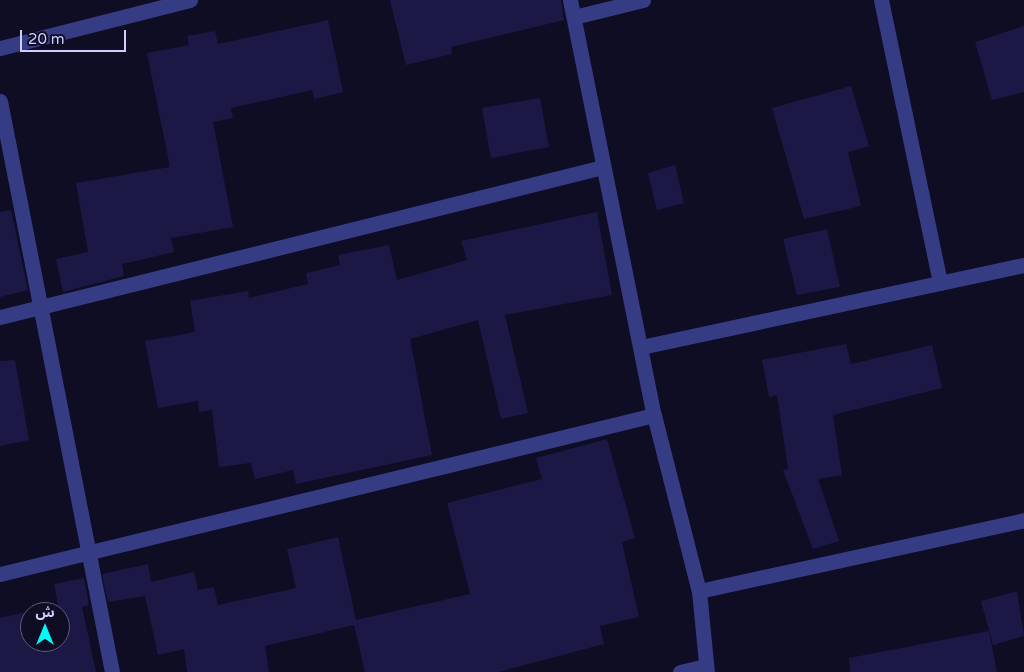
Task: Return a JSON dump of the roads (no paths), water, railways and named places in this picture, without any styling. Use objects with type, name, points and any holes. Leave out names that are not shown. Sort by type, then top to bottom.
[{"type":"street","points":[[0,48],[190,0]]},
{"type":"street","points":[[570,0],[654,415],[699,590],[706,669],[680,672]]},
{"type":"street","points":[[574,17],[643,0]]},
{"type":"street","points":[[881,0],[940,283]]},
{"type":"street","points":[[0,101],[87,553],[112,672]]},
{"type":"street","points":[[0,317],[603,167]]},
{"type":"street","points":[[641,347],[1024,265]]},
{"type":"street","points":[[0,574],[654,415]]},
{"type":"street","points":[[699,590],[1024,520]]}]
